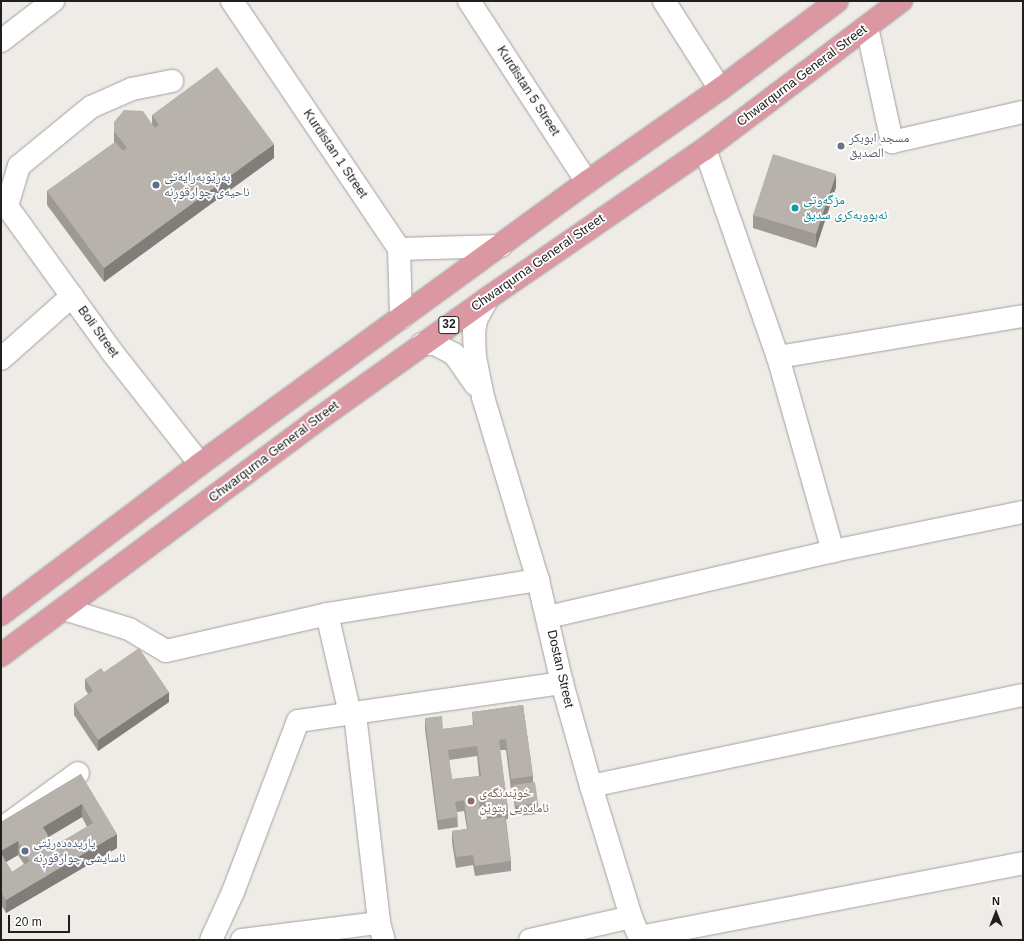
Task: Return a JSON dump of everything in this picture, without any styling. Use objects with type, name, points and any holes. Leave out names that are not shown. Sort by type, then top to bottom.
[{"type":"highway","name":"32","points":[[3,608],[587,182],[720,89],[837,1]]},
{"type":"highway","name":"Chwarqurna General Street","points":[[1,655],[422,344],[705,149],[901,1]]},
{"type":"highway","points":[[193,468],[208,502]]},
{"type":"street","points":[[1,40],[53,1]]},
{"type":"street","name":"Kurdistan 1 Street","points":[[232,1],[399,249]]},
{"type":"street","name":"Kurdistan 5 Street","points":[[469,1],[587,182]]},
{"type":"street","points":[[664,1],[720,89]]},
{"type":"street","points":[[867,27],[892,142],[1023,112]]},
{"type":"street","points":[[4,202],[19,166],[85,112],[132,89],[172,81]]},
{"type":"street","points":[[705,149],[778,357],[833,551]]},
{"type":"street","name":"Boli Street","points":[[4,202],[193,468]]},
{"type":"street","points":[[401,318],[399,249],[501,246]]},
{"type":"street","points":[[1,359],[72,296]]},
{"type":"street","name":"Dostan Street","points":[[488,298],[476,320],[474,332],[474,357],[483,397],[538,580],[548,617],[562,683],[591,786],[631,917],[641,939]]},
{"type":"street","points":[[778,357],[1023,316]]},
{"type":"street","name":"Dostan Street","points":[[422,344],[435,344],[454,354],[483,397]]},
{"type":"street","points":[[548,617],[833,551],[1023,512]]},
{"type":"street","points":[[64,609],[129,629],[166,651],[327,614],[538,580]]},
{"type":"street","points":[[242,940],[382,932],[352,714],[327,614]]},
{"type":"street","points":[[211,940],[233,892],[298,721],[562,683]]},
{"type":"street","points":[[591,786],[1023,695]]},
{"type":"street","points":[[1,829],[78,772]]},
{"type":"street","points":[[641,939],[1023,863]]},
{"type":"street","points":[[530,940],[631,917]]},
{"type":"building","name":"بەڕێوبەرایەتی ناحیەی چوارقوڕنە","points":[[217,67],[274,144],[104,268],[47,191],[115,142],[123,151],[127,148],[114,131],[114,122],[124,110],[143,111],[155,128],[159,125],[152,115]]},
{"type":"building","name":"مزگەوتی ئەبووبەکری سدیق","points":[[773,154],[836,174],[816,234],[753,215]]},
{"type":"building","points":[[139,648],[169,692],[98,740],[74,704],[93,691],[85,679],[101,668],[104,672]]},
{"type":"building","points":[[523,705],[533,776],[511,779],[506,739],[499,740],[508,809],[487,811],[485,799],[479,800],[481,820],[505,817],[511,861],[475,866],[473,855],[456,857],[452,831],[468,829],[464,800],[455,802],[458,817],[438,820],[425,718],[442,716],[443,729],[474,725],[472,712]],"holes":[[[477,746],[481,776],[452,779],[448,750]]]},
{"type":"building","name":"یاریدەدەرێتی ئاسایشی چوارقوڕنە","points":[[81,774],[117,834],[6,900],[1,892],[1,853],[12,872],[30,861],[18,841],[1,851],[1,822]],"holes":[[[82,804],[93,823],[54,846],[43,827]]]},
{"type":"building","points":[[535,782],[538,803],[516,806],[513,785]]},
{"type":"place","name":"مسجد ابوبكر الصديق","points":[[841,146]]},
{"type":"place","name":"بەڕێوبەرایەتی ناحیەی چوارقوڕنە","points":[[156,185]]},
{"type":"place","name":"مزگەوتی ئەبووبەکری سدیق","points":[[795,208]]},
{"type":"place","name":"خوێندنگەی ئامادەیی بتوێن","points":[[471,801]]},
{"type":"place","name":"یاریدەدەرێتی ئاسایشی چوارقوڕنە","points":[[25,851]]}]
